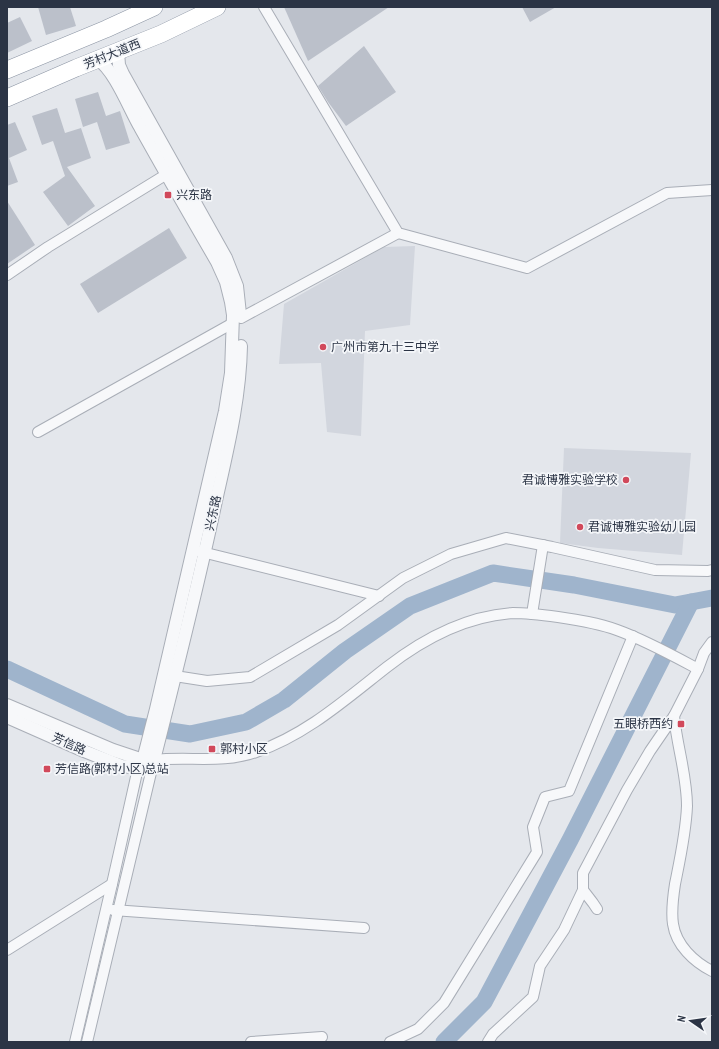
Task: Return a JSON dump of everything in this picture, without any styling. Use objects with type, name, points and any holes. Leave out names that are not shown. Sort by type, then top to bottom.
[{"type":"highway","points":[[154,7],[150,18],[151,25],[159,32],[164,32]]},
{"type":"highway","points":[[7,70],[106,29],[154,7]]},
{"type":"highway","name":"芳村大道西","points":[[7,98],[76,68],[118,52],[217,7]]},
{"type":"street","points":[[264,7],[398,233]]},
{"type":"street","name":"兴东路","points":[[118,52],[118,65],[226,258],[237,286],[237,320],[226,411],[175,676],[161,709]]},
{"type":"street","name":"兴东路","points":[[98,60],[105,64],[114,78],[217,262],[226,282],[237,320]]},
{"type":"street","points":[[7,275],[48,247],[167,174]]},
{"type":"street","points":[[38,432],[237,320],[398,233],[527,268],[667,193],[712,190]]},
{"type":"street","points":[[175,676],[207,681],[250,677],[338,625],[403,578],[451,554],[506,538],[655,570],[712,570]]},
{"type":"street","points":[[532,614],[543,545]]},
{"type":"street","points":[[199,552],[379,596]]},
{"type":"street","name":"兴东路","points":[[145,763],[152,746],[199,552]]},
{"type":"street","points":[[145,763],[177,758],[227,758],[260,751],[301,732],[407,652],[433,636],[474,620],[512,613],[532,614],[589,622],[616,629],[698,669]]},
{"type":"street","points":[[390,1042],[418,1030],[444,1003],[537,852],[533,827],[545,798],[569,791],[633,636]]},
{"type":"street","points":[[488,1042],[493,1034],[533,997],[540,966],[564,930],[583,890],[583,873],[627,790],[650,751],[674,716],[698,669],[704,653],[712,642]]},
{"type":"street","name":"芳信路","points":[[7,705],[145,763]]},
{"type":"street","points":[[674,716],[684,772],[687,806],[684,836],[673,902],[673,924],[682,946],[699,963],[712,971]]},
{"type":"street","name":"芳信路","points":[[7,717],[122,766],[145,763]]},
{"type":"street","points":[[75,1042],[112,884],[145,763]]},
{"type":"street","points":[[87,1042],[118,912],[145,763]]},
{"type":"street","points":[[7,950],[112,884]]},
{"type":"street","points":[[583,890],[594,903],[597,910]]},
{"type":"street","points":[[106,909],[118,912],[364,928]]},
{"type":"street","points":[[251,1042],[322,1037]]},
{"type":"shaded area","name":"广州市第九十三中学","points":[[415,246],[410,325],[365,331],[361,436],[327,432],[321,363],[279,364],[284,304],[384,247]]},
{"type":"shaded area","name":"君诚博雅实验学校","points":[[564,448],[691,453],[682,555],[598,548],[560,543]]},
{"type":"building","points":[[38,7],[70,7],[76,26],[46,35]]},
{"type":"building","points":[[284,7],[389,7],[308,61]]},
{"type":"building","points":[[522,7],[556,7],[530,22]]},
{"type":"building","points":[[20,17],[32,41],[7,53],[7,23]]},
{"type":"building","points":[[364,46],[396,92],[346,126],[318,86]]},
{"type":"building","points":[[98,92],[106,116],[120,111],[130,143],[106,150],[97,122],[83,127],[75,99]]},
{"type":"building","points":[[57,108],[65,133],[81,128],[91,158],[67,167],[95,206],[68,226],[43,192],[65,176],[53,141],[42,145],[32,116]]},
{"type":"building","points":[[15,122],[27,150],[9,158],[18,182],[7,186],[7,125]]},
{"type":"building","points":[[7,201],[35,245],[7,264]]},
{"type":"building","points":[[169,228],[187,258],[98,313],[80,284]]},
{"type":"waterway","points":[[7,669],[125,724],[190,734],[246,722],[284,700],[345,651],[410,606],[493,573],[574,585],[675,605],[712,598]]},
{"type":"waterway","points":[[444,1042],[484,1002],[570,840],[691,602]]},
{"type":"place","name":"兴东路","points":[[168,195]]},
{"type":"place","name":"广州市第九十三中学","points":[[323,347]]},
{"type":"place","name":"君诚博雅实验学校","points":[[626,480]]},
{"type":"place","name":"君诚博雅实验幼儿园","points":[[580,527]]},
{"type":"place","name":"五眼桥西约","points":[[681,724]]},
{"type":"place","name":"郭村小区","points":[[212,749]]},
{"type":"place","name":"芳信路(郭村小区)总站","points":[[47,769]]}]
